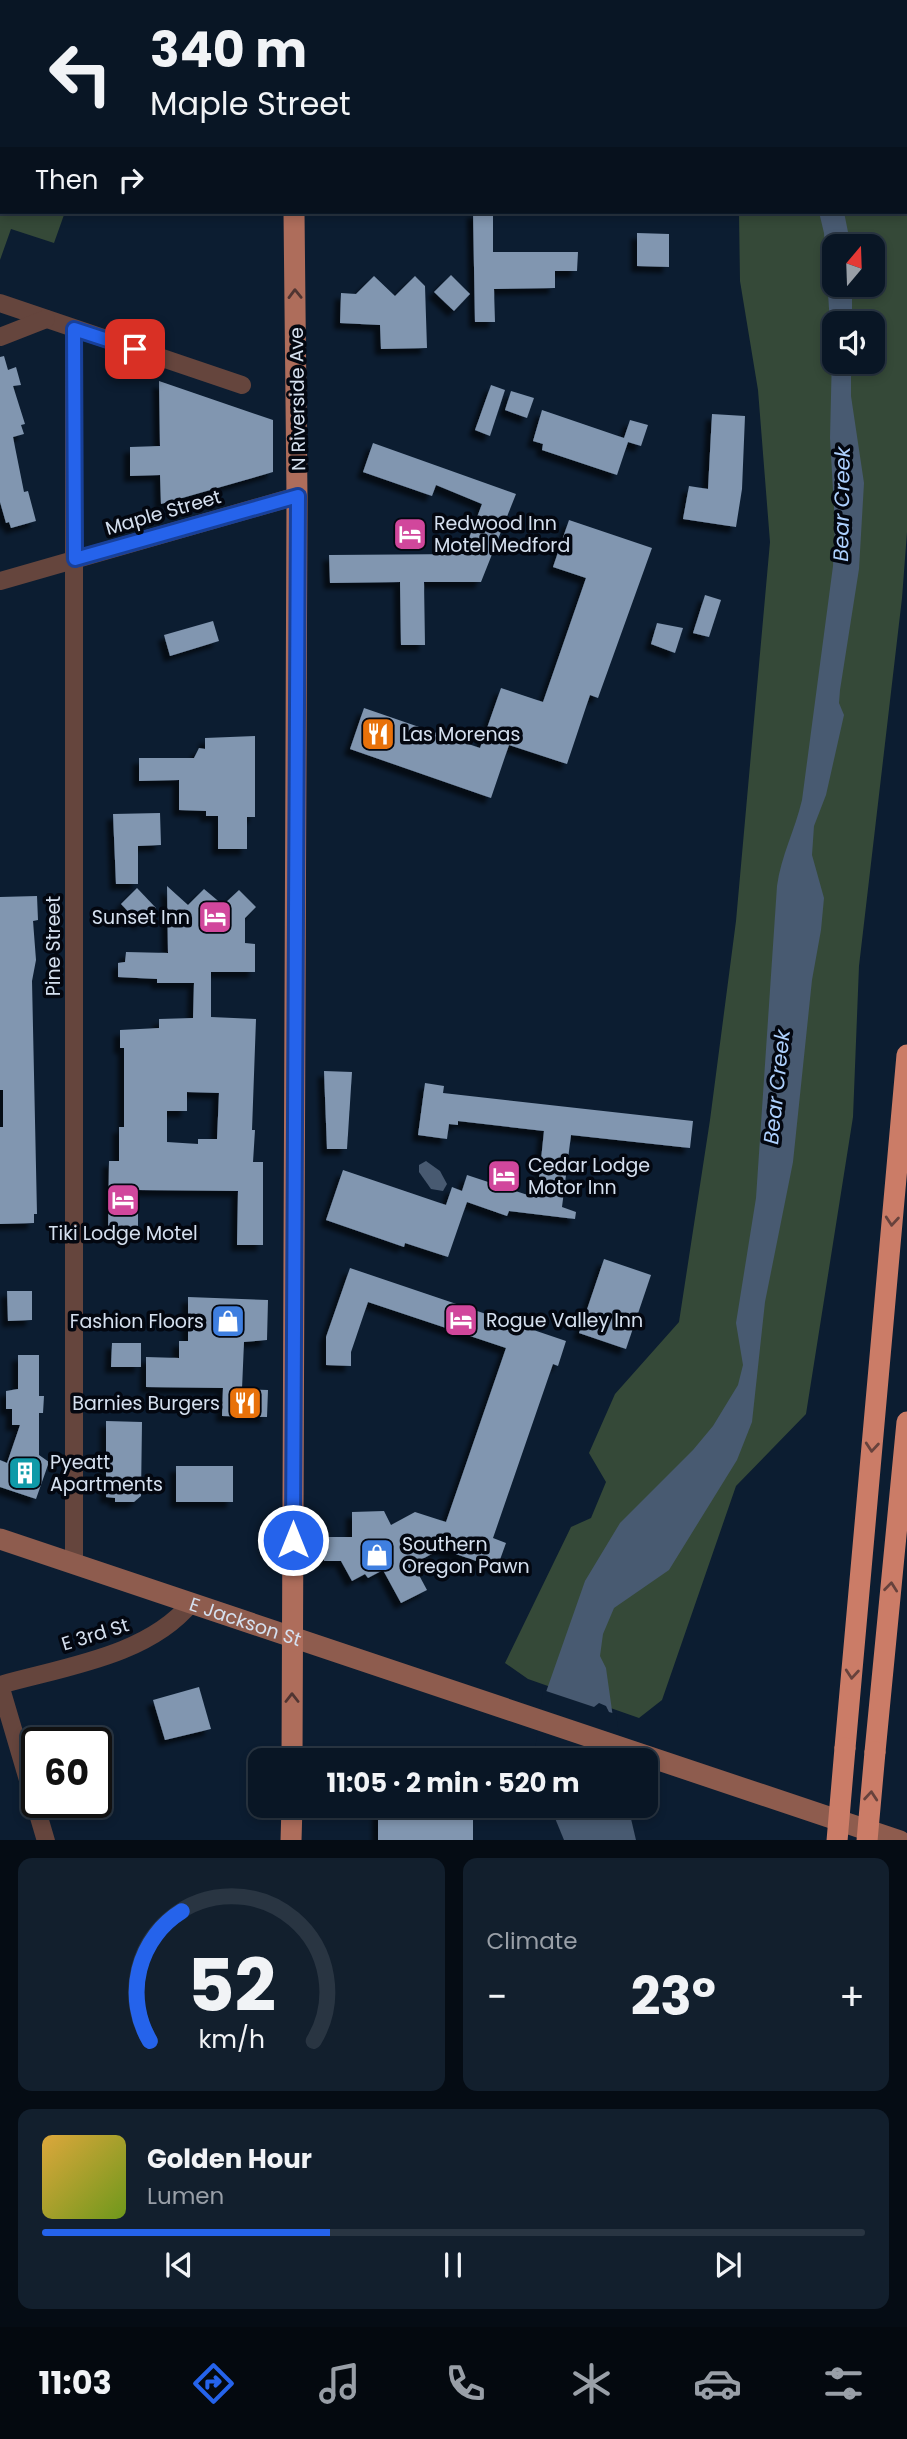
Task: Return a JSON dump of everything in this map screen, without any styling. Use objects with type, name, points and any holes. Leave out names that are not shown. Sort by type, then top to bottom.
[{"type":"highway","points":[[837,1840],[907,1055]]},
{"type":"highway","points":[[867,1840],[907,1422]]},
{"type":"main road","name":"N Riverside Ave","points":[[292,1748],[298,496],[294,214]]},
{"type":"main road","name":"E Jackson St","points":[[0,1539],[900,1840]]},
{"type":"main road","points":[[291,1840],[292,1818]]},
{"type":"street","points":[[0,303],[242,385]]},
{"type":"street","points":[[0,337],[46,319]]},
{"type":"street","name":"Pine Street","points":[[74,329],[74,1564]]},
{"type":"street","name":"Maple Street","points":[[0,581],[298,496]]},
{"type":"street","name":"E 3rd St","points":[[0,1685],[127,1648],[151,1638],[175,1622],[191,1602]]},
{"type":"street","points":[[0,1685],[46,1840]]},
{"type":"green space","points":[[0,214],[64,214],[54,243],[11,229],[0,260]]},
{"type":"green space","points":[[739,214],[907,214],[907,532],[902,598],[859,966],[853,1117],[806,1414],[736,1486],[662,1700],[639,1718],[528,1679],[505,1663],[571,1527],[591,1518],[606,1482],[589,1453],[615,1394],[679,1322],[710,1120],[736,921],[770,542],[758,390],[740,281]]},
{"type":"water","points":[[819,214],[844,214],[848,234],[824,234]]},
{"type":"water","points":[[828,298],[852,298],[852,311],[829,311]]},
{"type":"water","name":"Bear Creek","points":[[832,374],[851,374],[851,396],[864,483],[859,569],[840,690],[839,703],[844,715],[826,795],[814,826],[812,855],[824,898],[821,930],[812,980],[793,1162],[765,1302],[752,1422],[737,1460],[669,1570],[614,1608],[603,1634],[600,1656],[606,1668],[617,1748],[539,1748],[546,1692],[585,1581],[620,1523],[693,1450],[713,1426],[738,1385],[743,1365],[736,1323],[756,1198],[777,886],[802,800],[833,566],[835,525],[830,438]]},
{"type":"water","points":[[426,1161],[440,1171],[447,1184],[443,1191],[431,1189],[419,1172],[419,1165]]},
{"type":"water","points":[[555,1818],[631,1818],[636,1840],[564,1840]]},
{"type":"pier","points":[[543,1690],[594,1707],[599,1703],[606,1706],[609,1712],[616,1714],[621,1748],[535,1748]]},
{"type":"building","points":[[473,214],[493,214],[493,252],[578,252],[577,271],[555,271],[555,288],[494,289],[495,322],[475,322]]},
{"type":"building","points":[[637,233],[669,234],[669,267],[637,266]]},
{"type":"building","points":[[451,275],[470,294],[454,311],[434,292]]},
{"type":"building","points":[[374,276],[395,296],[415,276],[425,286],[427,348],[381,349],[380,325],[340,323],[341,293],[356,294]]},
{"type":"building","points":[[4,356],[8,370],[16,367],[21,385],[13,386],[25,424],[21,425],[24,434],[13,437],[24,492],[28,491],[36,521],[11,528],[9,522],[6,523],[0,502],[0,357]]},
{"type":"building","points":[[159,381],[273,420],[273,472],[161,504],[160,475],[130,476],[130,447],[160,446]]},
{"type":"building","points":[[491,385],[505,390],[490,436],[475,430]]},
{"type":"building","points":[[511,391],[534,398],[527,418],[505,410]]},
{"type":"building","points":[[542,410],[624,438],[630,420],[648,425],[641,446],[628,442],[617,475],[542,450],[543,444],[533,441]]},
{"type":"building","points":[[712,414],[745,416],[742,489],[736,527],[683,519],[689,486],[708,489]]},
{"type":"building","points":[[373,443],[516,494],[481,582],[424,582],[425,645],[401,645],[400,582],[330,583],[329,555],[463,554],[482,504],[436,485],[432,496],[363,472]]},
{"type":"building","points":[[569,520],[652,548],[598,698],[590,695],[567,764],[509,745],[491,798],[350,749],[364,708],[480,748],[501,688],[543,702],[586,578],[553,567]]},
{"type":"building","points":[[705,595],[721,600],[709,637],[693,633]]},
{"type":"building","points":[[213,621],[219,641],[170,656],[164,635]]},
{"type":"building","points":[[657,623],[683,628],[675,653],[651,644]]},
{"type":"building","points":[[255,736],[255,817],[247,817],[247,849],[218,849],[218,816],[206,816],[206,811],[179,810],[179,780],[139,781],[139,758],[194,758],[199,748],[205,749],[205,738]]},
{"type":"building","points":[[160,813],[161,845],[138,846],[138,884],[116,884],[113,814]]},
{"type":"building","points":[[167,886],[188,905],[204,889],[223,905],[239,890],[256,907],[245,918],[245,943],[255,944],[255,972],[211,972],[211,1017],[256,1019],[252,1130],[255,1130],[253,1162],[263,1162],[263,1245],[237,1245],[238,1191],[138,1190],[138,1235],[108,1235],[109,1161],[119,1161],[119,1127],[124,1127],[124,1048],[120,1048],[120,1030],[159,1028],[159,1019],[193,1018],[194,983],[157,983],[157,979],[118,977],[118,963],[125,962],[126,952],[168,953]],"holes":[[[187,1092],[219,1093],[217,1139],[198,1139],[198,1144],[167,1142],[167,1111],[187,1111]]]},
{"type":"building","points":[[137,888],[156,908],[140,924],[121,904]]},
{"type":"building","points":[[37,896],[38,920],[33,921],[36,960],[32,981],[37,1214],[34,1214],[34,1223],[0,1224],[0,1127],[3,1127],[3,1090],[0,1090],[0,897]]},
{"type":"building","points":[[324,1071],[352,1072],[347,1149],[327,1149]]},
{"type":"building","points":[[425,1083],[444,1086],[443,1093],[693,1121],[690,1148],[571,1135],[562,1207],[576,1212],[575,1219],[509,1211],[507,1216],[467,1202],[448,1257],[405,1243],[404,1247],[326,1220],[343,1170],[446,1205],[452,1187],[462,1191],[467,1175],[537,1198],[544,1131],[458,1121],[458,1125],[449,1124],[447,1139],[418,1135]]},
{"type":"building","points":[[604,1259],[651,1275],[626,1349],[579,1333]]},
{"type":"building","points":[[350,1268],[566,1341],[558,1366],[553,1364],[493,1538],[506,1543],[497,1568],[441,1549],[413,1564],[427,1590],[401,1603],[383,1570],[368,1578],[365,1574],[352,1581],[341,1561],[324,1561],[324,1537],[352,1537],[352,1512],[384,1511],[391,1525],[415,1512],[446,1522],[506,1348],[368,1302],[351,1352],[351,1366],[326,1365],[326,1337]]},
{"type":"building","points":[[7,1291],[32,1291],[32,1320],[8,1321]]},
{"type":"building","points":[[188,1297],[268,1300],[267,1340],[244,1342],[242,1389],[268,1390],[267,1417],[222,1416],[223,1388],[146,1387],[146,1357],[179,1358],[179,1341],[188,1341]]},
{"type":"building","points":[[112,1343],[141,1343],[141,1367],[111,1367]]},
{"type":"building","points":[[18,1355],[39,1355],[39,1396],[44,1396],[43,1413],[39,1413],[39,1455],[49,1462],[36,1499],[0,1487],[0,1460],[7,1463],[20,1425],[12,1425],[12,1409],[6,1409],[6,1391],[18,1389]]},
{"type":"building","points":[[106,1421],[142,1422],[141,1496],[134,1502],[115,1502],[115,1498],[106,1497]]},
{"type":"building","points":[[176,1466],[233,1466],[233,1502],[176,1502]]},
{"type":"building","points":[[199,1687],[211,1729],[165,1740],[153,1700]]},
{"type":"building","points":[[378,1818],[473,1818],[473,1840],[378,1840]]},
{"type":"place","name":"Redwood Inn Motel Medford","points":[[410,534]]},
{"type":"place","name":"Las Morenas","points":[[378,734]]},
{"type":"place","name":"Sunset Inn","points":[[215,917]]},
{"type":"place","name":"Cedar Lodge Motor Inn","points":[[504,1176]]},
{"type":"place","name":"Tiki Lodge Motel","points":[[123,1200]]},
{"type":"place","name":"Rogue Valley Inn","points":[[461,1320]]},
{"type":"place","name":"Fashion Floors","points":[[228,1321]]},
{"type":"place","name":"Barnies Burgers","points":[[245,1403]]},
{"type":"place","name":"Pyeatt Apartments","points":[[25,1473]]},
{"type":"place","name":"Southern Oregon Pawn","points":[[377,1555]]},
{"type":"route","points":[[135,349],[74,329],[75,559],[298,496],[293,1540]]}]
